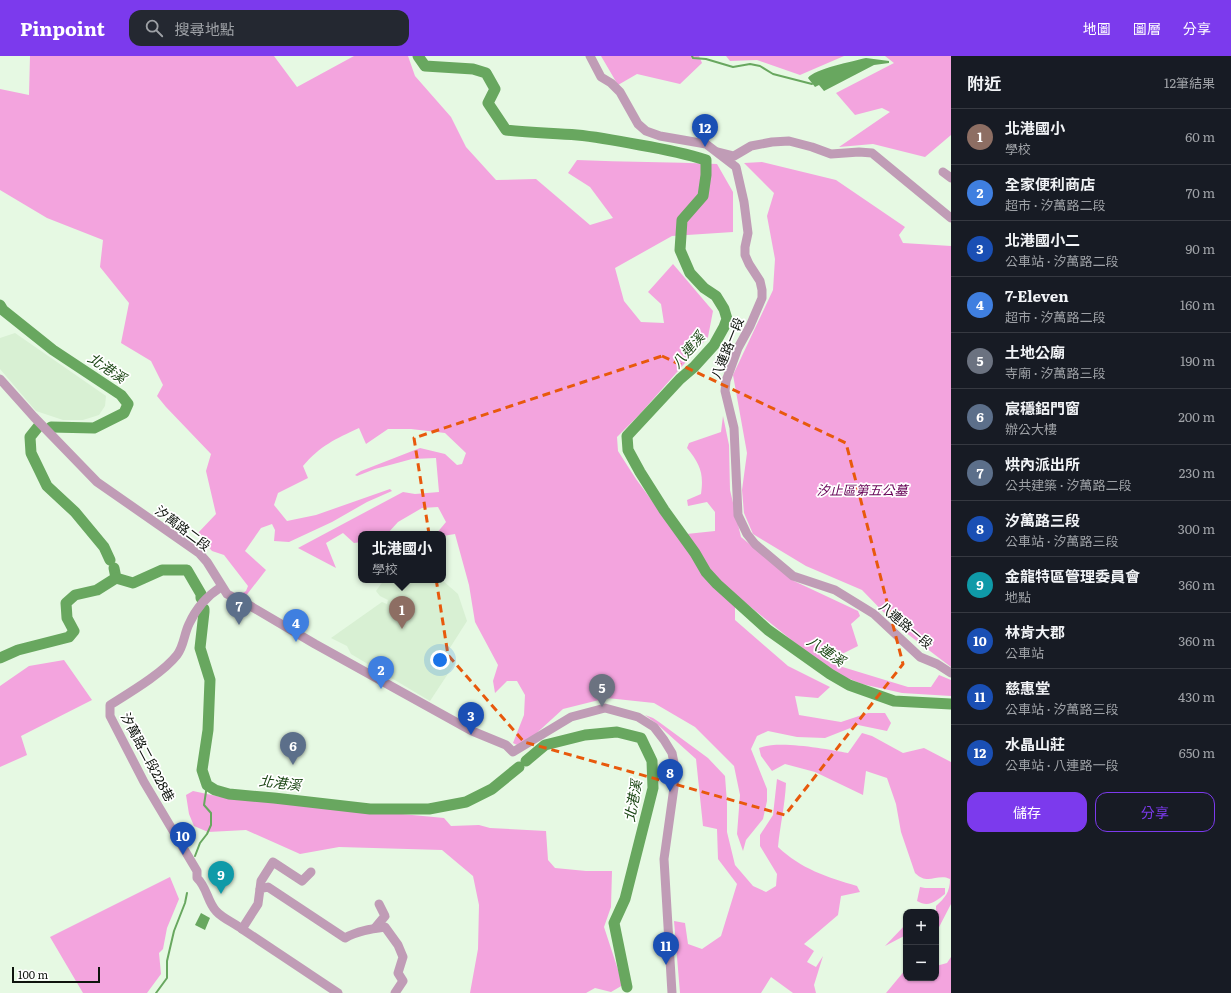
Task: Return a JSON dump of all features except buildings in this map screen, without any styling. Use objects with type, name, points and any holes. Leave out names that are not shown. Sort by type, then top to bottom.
[{"type":"street","name":"八連路一段","points":[[590,56],[601,76],[620,92],[638,124],[646,131],[660,136],[706,144],[714,152],[736,167],[748,233],[745,255],[760,281],[762,290],[762,298],[750,326],[738,348],[726,381],[725,391],[734,428],[738,515],[747,534],[755,544],[792,576],[835,590],[874,614],[920,657],[937,664],[951,673]]},
{"type":"street","points":[[714,152],[734,156],[751,146],[772,142],[789,142],[812,146],[831,154],[859,152],[872,153],[951,218]]},
{"type":"street","points":[[943,172],[951,178]]},
{"type":"street","name":"汐萬路二段","points":[[0,379],[97,482],[199,553],[207,562],[221,587],[227,594],[472,731],[506,745],[513,752],[571,717],[605,708],[638,717],[654,727],[672,753],[676,773],[664,859],[672,993]]},
{"type":"street","name":"汐萬路二段228巷","points":[[221,587],[211,594],[196,610],[177,655],[155,675],[110,705],[110,716],[144,782],[197,871],[197,878],[203,884],[210,902],[216,912],[242,928]]},
{"type":"street","points":[[311,872],[302,881],[273,862],[261,881],[258,904],[242,928],[338,993]]},
{"type":"street","points":[[260,889],[268,887],[345,938],[356,933],[386,927],[398,945],[403,956],[398,973],[403,981],[395,993]]},
{"type":"street","points":[[375,928],[385,916],[379,904]]},
{"type":"highlighted area","points":[[662,356],[846,443],[903,664],[785,815],[524,742],[448,655],[414,438]]},
{"type":"shaded area","points":[[866,58],[889,61],[889,63],[874,65],[824,91],[819,85],[815,87],[808,78],[826,69]]},
{"type":"shaded area","points":[[15,333],[106,396],[105,406],[99,415],[83,420],[63,420],[36,411],[0,369],[0,338]]},
{"type":"shaded area","points":[[382,583],[445,583],[458,594],[467,621],[446,654],[455,663],[430,701],[351,654],[347,646],[331,638],[382,602],[387,604],[388,600],[380,596],[376,591]]},
{"type":"shaded area","points":[[201,913],[210,918],[205,930],[195,925]]},
{"type":"green space","points":[[30,56],[274,56],[297,87],[354,56],[408,56],[415,76],[451,117],[466,147],[496,180],[536,179],[590,225],[613,218],[590,187],[568,173],[577,160],[717,164],[733,192],[733,232],[672,236],[615,268],[624,301],[641,322],[664,323],[661,304],[648,292],[673,264],[713,311],[708,337],[640,414],[617,437],[618,451],[636,479],[677,535],[715,531],[715,512],[707,502],[688,506],[687,500],[701,494],[702,480],[698,464],[687,448],[689,443],[721,432],[723,416],[729,445],[730,490],[741,537],[794,581],[858,611],[860,616],[851,624],[858,646],[834,658],[836,665],[908,687],[931,687],[939,675],[951,680],[951,696],[902,693],[862,684],[830,671],[742,600],[735,606],[735,620],[788,666],[830,687],[818,698],[795,696],[799,715],[841,722],[868,713],[885,713],[891,723],[887,731],[858,725],[825,738],[797,737],[768,731],[757,736],[751,749],[767,789],[767,801],[763,819],[746,840],[743,851],[737,834],[740,795],[734,766],[695,727],[654,703],[607,698],[563,709],[529,740],[519,746],[513,743],[524,715],[525,695],[517,681],[507,681],[495,693],[493,681],[498,665],[475,622],[469,585],[455,534],[446,536],[446,531],[438,531],[446,522],[438,507],[422,508],[398,522],[390,531],[358,531],[358,542],[354,543],[343,533],[326,543],[336,568],[298,548],[403,492],[415,494],[439,492],[436,458],[412,459],[375,469],[357,476],[355,475],[361,471],[420,448],[445,454],[457,465],[462,464],[466,453],[445,433],[411,429],[388,429],[366,444],[359,428],[322,448],[303,466],[308,478],[278,493],[274,505],[287,521],[316,515],[390,489],[392,491],[367,502],[332,522],[289,542],[274,541],[275,530],[272,524],[261,528],[245,551],[266,570],[245,597],[241,594],[246,591],[248,586],[224,555],[212,551],[197,534],[216,514],[206,471],[211,454],[157,396],[163,385],[151,361],[121,343],[129,303],[100,267],[103,240],[47,218],[0,190],[0,89],[29,95]]},
{"type":"green space","points":[[601,56],[699,56],[702,63],[680,84],[637,74],[618,85]]},
{"type":"green space","points":[[726,56],[844,56],[800,75],[757,60],[730,61]]},
{"type":"green space","points":[[885,56],[951,56],[951,135],[925,157],[873,144],[839,147],[890,112],[882,108],[855,115],[836,93],[894,63]]},
{"type":"green space","name":"汐止區第五公墓","points":[[762,162],[836,180],[905,227],[899,235],[903,243],[951,246],[951,667],[897,626],[862,590],[806,566],[753,534],[744,513],[742,490],[747,453],[733,375],[773,290],[775,259],[767,216],[774,193],[744,163]]},
{"type":"green space","points":[[64,660],[92,700],[21,736],[27,755],[0,767],[0,686],[29,666]]},
{"type":"green space","points":[[645,715],[659,722],[708,758],[725,776],[727,832],[735,865],[753,886],[766,892],[776,886],[777,874],[760,846],[760,835],[773,815],[777,779],[786,783],[778,847],[805,867],[825,876],[857,886],[860,892],[841,896],[838,915],[804,944],[814,951],[807,962],[816,967],[823,956],[814,985],[816,993],[793,993],[771,977],[761,993],[680,993],[674,921],[685,923],[688,944],[702,949],[721,936],[737,884],[718,859],[717,829],[703,826],[696,759]]},
{"type":"green space","points":[[862,733],[872,736],[903,753],[924,748],[951,762],[951,904],[939,927],[939,909],[936,909],[936,906],[946,894],[949,888],[950,879],[941,877],[924,879],[915,873],[901,832],[896,804],[887,778],[866,771],[863,795],[815,772],[785,764],[772,771],[761,756],[759,748],[790,745],[848,753]]},
{"type":"green space","points":[[193,791],[221,797],[444,818],[451,826],[479,825],[490,828],[546,831],[548,860],[555,868],[586,871],[612,871],[611,907],[604,927],[623,985],[611,992],[595,988],[586,993],[470,993],[478,949],[479,905],[473,876],[442,850],[339,847],[300,854],[246,830],[208,832],[194,826],[189,814],[186,795]]},
{"type":"green space","points":[[170,877],[179,899],[167,928],[163,949],[159,953],[161,974],[147,993],[83,993],[50,937]]},
{"type":"green space","points":[[920,887],[945,888],[945,894],[932,903],[921,903],[917,901]]},
{"type":"green space","points":[[903,927],[903,937],[885,946]]},
{"type":"green space","points":[[951,957],[951,993],[886,993],[903,973],[903,981],[939,981],[939,965],[947,963]]},
{"type":"waterway","name":"八連溪","points":[[418,56],[425,66],[473,69],[486,73],[495,89],[488,103],[506,130],[601,138],[690,155],[706,160],[706,175],[703,196],[682,220],[680,250],[690,273],[704,288],[716,296],[724,309],[727,319],[714,345],[627,436],[628,450],[664,510],[695,553],[706,572],[717,584],[768,630],[830,674],[849,685],[894,701],[951,704]]},
{"type":"waterway","points":[[692,56],[693,58],[706,59],[733,67],[750,64],[760,66],[773,74],[812,84]]},
{"type":"waterway","name":"北港溪","points":[[0,305],[3,310],[53,350],[121,395],[128,404],[124,413],[94,428],[51,427]]},
{"type":"waterway","name":"北港溪","points":[[38,427],[30,437],[31,453],[47,486],[75,512],[104,547],[110,560]]},
{"type":"waterway","name":"北港溪","points":[[114,568],[116,578],[133,583],[162,570],[187,570],[201,594],[201,598]]},
{"type":"waterway","points":[[0,658],[18,650],[69,637],[74,631],[67,618],[66,603],[75,595],[97,590],[116,578]]},
{"type":"waterway","name":"北港溪","points":[[204,609],[200,648],[210,680],[208,730],[202,770],[207,785],[215,790],[229,794],[370,809],[429,809],[466,802],[492,789],[519,767]]},
{"type":"waterway","name":"北港溪","points":[[526,761],[545,745],[585,735],[617,732],[641,738],[652,761],[653,788],[625,899],[614,923],[627,987]]},
{"type":"waterway","points":[[195,856],[200,843],[207,834],[211,825],[211,813],[204,805],[207,785]]},
{"type":"waterway","points":[[156,993],[167,978],[167,961],[174,931],[185,903],[187,893]]},
{"type":"place","name":"水晶山莊","points":[[705,147]]},
{"type":"place","name":"烘內派出所","points":[[239,625]]},
{"type":"place","name":"北港國小","points":[[402,629]]},
{"type":"place","name":"7-Eleven","points":[[296,642]]},
{"type":"place","name":"全家便利商店","points":[[381,689]]},
{"type":"place","name":"土地公廟","points":[[602,707]]},
{"type":"place","name":"北港國小二","points":[[471,735]]},
{"type":"place","name":"宸穩鋁門窗","points":[[293,765]]},
{"type":"place","name":"汐萬路三段","points":[[670,792]]},
{"type":"place","name":"林肯大郡","points":[[183,855]]},
{"type":"place","name":"金龍特區管理委員會","points":[[221,894]]},
{"type":"place","name":"慈惠堂","points":[[666,965]]}]
